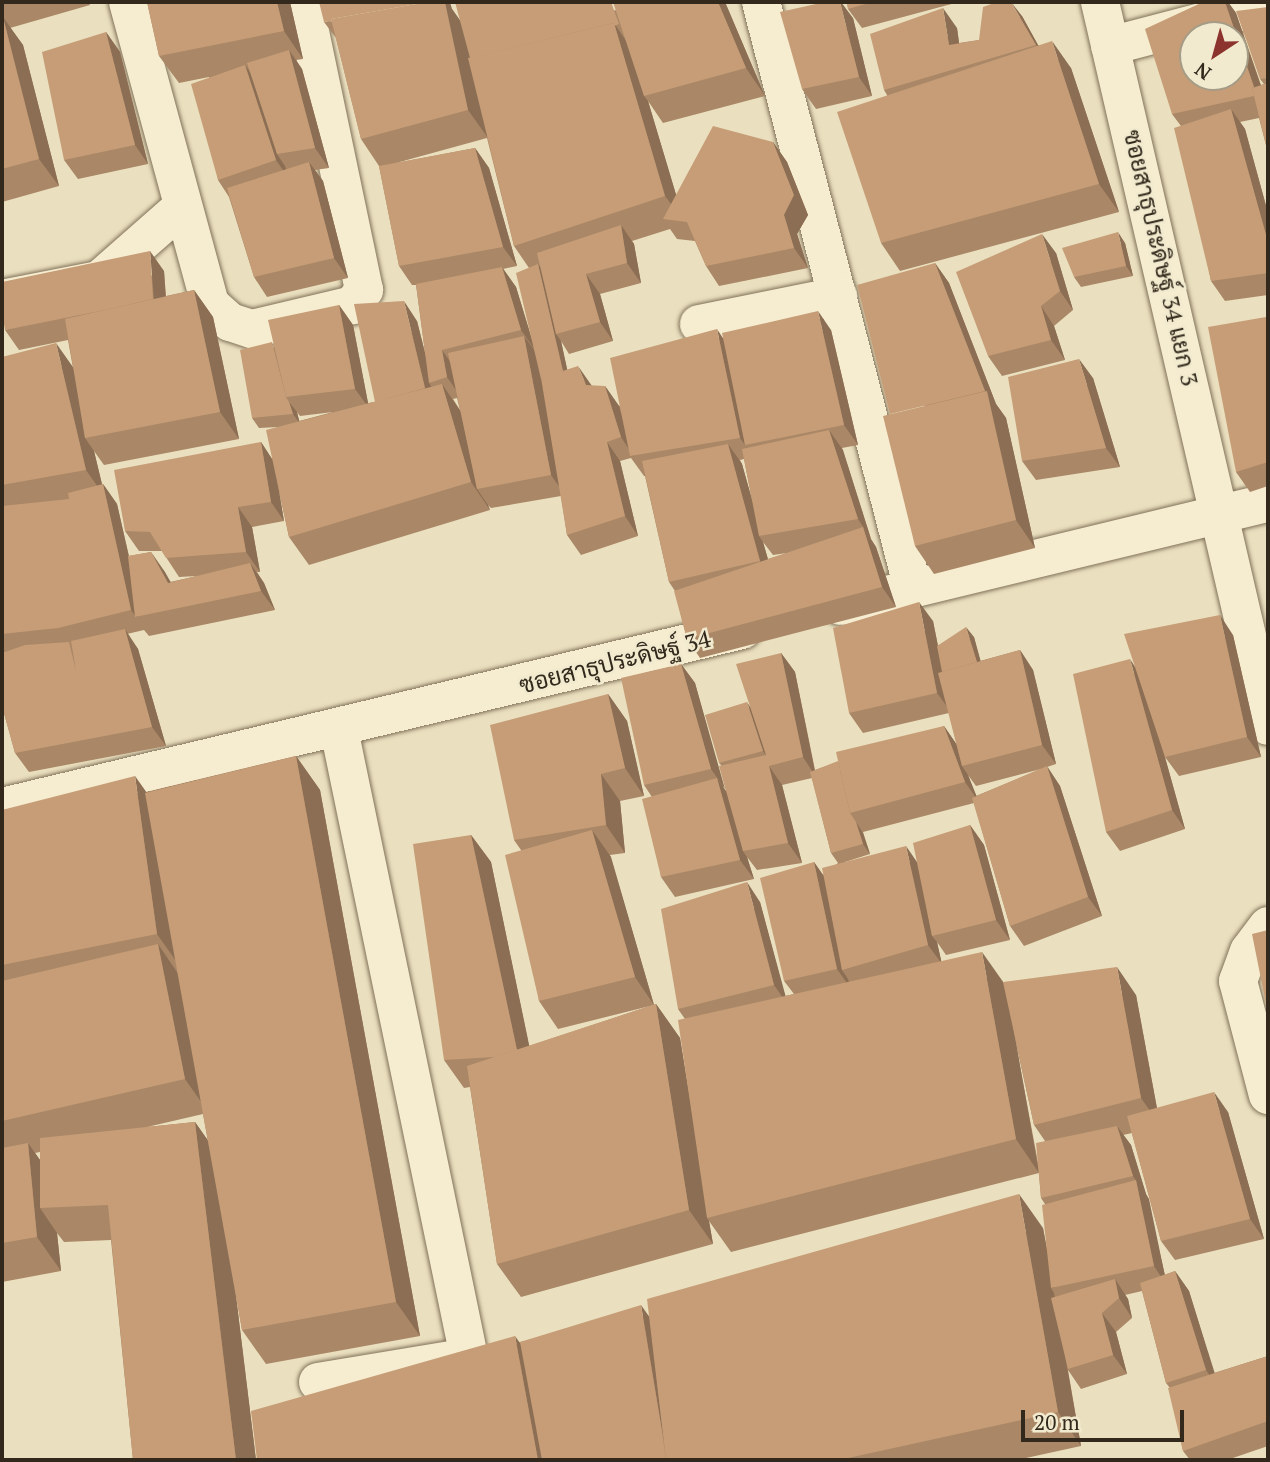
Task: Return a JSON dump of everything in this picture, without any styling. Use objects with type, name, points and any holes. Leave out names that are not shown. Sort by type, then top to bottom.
[{"type":"street","points":[[128,2],[181,208],[210,304],[230,322],[252,329],[353,305],[364,290],[304,2]]},
{"type":"street","points":[[761,2],[913,589]]},
{"type":"street","name":"ซอยสาธุประดิษฐ์ 34 แยก 3","points":[[1100,2],[1268,726]]},
{"type":"street","points":[[1110,46],[1255,8]]},
{"type":"street","points":[[2,299],[99,280],[181,208]]},
{"type":"street","points":[[699,324],[838,296]]},
{"type":"street","name":"ซอยสาธุประดิษฐ์ 34","points":[[2,807],[339,729],[1268,503]]},
{"type":"street","points":[[339,729],[468,1356]]},
{"type":"street","points":[[1268,926],[1249,950],[1238,981],[1268,1095]]},
{"type":"street","points":[[317,1382],[509,1347]]},
{"type":"building","points":[[147,2],[277,2],[284,31],[159,56]]},
{"type":"building","points":[[319,2],[428,2],[324,22]]},
{"type":"building","points":[[428,2],[445,2],[468,110],[361,139],[331,19]]},
{"type":"building","points":[[455,2],[611,2],[619,24],[470,58]]},
{"type":"building","points":[[613,2],[718,2],[746,68],[644,96]]},
{"type":"building","points":[[825,2],[840,2],[859,77],[802,89],[780,12]]},
{"type":"building","points":[[847,2],[873,2],[848,9]]},
{"type":"building","points":[[997,2],[1011,2],[1036,45],[884,90],[870,34],[943,8],[949,45],[979,40],[983,7]]},
{"type":"building","points":[[1203,2],[1225,2],[1231,21],[1179,21],[1179,91],[1249,91],[1249,72],[1254,96],[1172,114],[1145,29]]},
{"type":"building","points":[[1268,7],[1268,78],[1260,79],[1249,48],[1249,21],[1240,21],[1236,11]]},
{"type":"building","points":[[2,18],[39,159],[2,169]]},
{"type":"building","points":[[614,23],[665,196],[514,246],[468,58]]},
{"type":"building","points":[[106,32],[135,145],[64,160],[42,52]]},
{"type":"building","points":[[1052,41],[1099,184],[881,243],[837,112]]},
{"type":"building","points":[[289,50],[315,148],[277,154],[247,63]]},
{"type":"building","points":[[245,65],[276,160],[218,180],[191,84]]},
{"type":"building","points":[[1268,83],[1268,153],[1252,88]]},
{"type":"building","points":[[1231,109],[1268,242],[1268,273],[1211,281],[1174,128]]},
{"type":"building","points":[[713,126],[773,142],[794,195],[784,215],[794,248],[706,266],[687,222],[663,219]]},
{"type":"building","points":[[475,148],[503,247],[399,266],[379,166]]},
{"type":"building","points":[[309,162],[334,258],[254,277],[227,188]]},
{"type":"building","points":[[621,225],[627,263],[586,274],[600,322],[556,334],[537,253]]},
{"type":"building","points":[[1118,232],[1126,266],[1074,277],[1062,248]]},
{"type":"building","points":[[1042,234],[1060,291],[1041,306],[1051,340],[988,356],[956,272]]},
{"type":"building","points":[[150,251],[153,299],[5,330],[2,282]]},
{"type":"building","points":[[935,263],[985,391],[890,414],[857,285]]},
{"type":"building","points":[[538,264],[563,371],[541,379],[516,273]]},
{"type":"building","points":[[502,267],[521,330],[442,350],[447,377],[429,383],[416,284]]},
{"type":"building","points":[[194,290],[220,412],[85,438],[65,319]]},
{"type":"building","points":[[404,301],[425,388],[375,402],[354,304]]},
{"type":"building","points":[[339,305],[355,389],[286,397],[268,320]]},
{"type":"building","points":[[818,311],[844,425],[745,445],[722,333]]},
{"type":"building","points":[[1266,317],[1268,462],[1236,472],[1208,327]]},
{"type":"building","points":[[717,329],[740,438],[630,456],[610,358]]},
{"type":"building","points":[[524,336],[551,475],[477,489],[448,353]]},
{"type":"building","points":[[272,342],[293,414],[252,418],[240,350]]},
{"type":"building","points":[[56,343],[86,470],[2,485],[2,357]]},
{"type":"building","points":[[1079,359],[1106,448],[1022,461],[1008,377]]},
{"type":"building","points":[[578,366],[586,385],[605,386],[621,437],[607,442],[625,516],[567,535],[541,378]]},
{"type":"building","points":[[442,384],[471,482],[289,537],[266,430]]},
{"type":"building","points":[[987,391],[1016,520],[915,546],[883,416]]},
{"type":"building","points":[[829,430],[858,519],[759,536],[742,449]]},
{"type":"building","points":[[261,442],[271,502],[238,507],[246,552],[166,558],[150,532],[125,531],[114,470]]},
{"type":"building","points":[[728,444],[760,561],[669,582],[642,461]]},
{"type":"building","points":[[103,484],[131,610],[58,628],[2,634],[2,506],[69,499],[68,493]]},
{"type":"building","points":[[863,527],[882,587],[687,639],[674,591]]},
{"type":"building","points":[[151,552],[168,583],[250,563],[261,591],[135,617],[128,556]]},
{"type":"building","points":[[919,602],[937,693],[849,713],[833,628]]},
{"type":"building","points":[[1220,615],[1247,737],[1165,757],[1124,634]]},
{"type":"building","points":[[966,627],[977,662],[942,672],[937,646]]},
{"type":"building","points":[[125,629],[152,727],[15,753],[2,706],[2,653],[25,645],[69,642],[76,671],[71,641]]},
{"type":"building","points":[[1020,650],[1042,745],[962,766],[938,673]]},
{"type":"building","points":[[781,653],[803,757],[769,766],[788,843],[743,851],[719,766],[766,755],[736,664]]},
{"type":"building","points":[[1130,659],[1172,810],[1106,832],[1073,674]]},
{"type":"building","points":[[681,664],[711,769],[644,785],[621,678]]},
{"type":"building","points":[[608,694],[625,768],[601,774],[606,825],[514,840],[490,725]]},
{"type":"building","points":[[747,702],[763,751],[719,763],[705,715]]},
{"type":"building","points":[[944,726],[965,782],[850,813],[836,752]]},
{"type":"building","points":[[296,756],[396,1302],[242,1330],[145,793]]},
{"type":"building","points":[[838,761],[850,813],[863,844],[831,853],[810,772]]},
{"type":"building","points":[[1047,766],[1088,897],[1010,926],[972,798]]},
{"type":"building","points":[[135,776],[157,934],[2,965],[2,810]]},
{"type":"building","points":[[717,778],[740,860],[661,877],[642,799]]},
{"type":"building","points":[[970,825],[996,920],[932,936],[913,843]]},
{"type":"building","points":[[592,830],[635,977],[539,1001],[505,855]]},
{"type":"building","points":[[471,835],[517,1050],[495,1057],[444,1060],[413,844]]},
{"type":"building","points":[[906,846],[928,945],[842,970],[822,868]]},
{"type":"building","points":[[814,862],[837,969],[784,981],[760,878]]},
{"type":"building","points":[[747,882],[774,985],[678,1009],[661,909]]},
{"type":"building","points":[[1268,930],[1268,1014],[1252,934]]},
{"type":"building","points":[[158,944],[185,1079],[2,1121],[2,981]]},
{"type":"building","points":[[982,952],[1016,1139],[707,1218],[678,1020]]},
{"type":"building","points":[[1117,967],[1141,1098],[1034,1125],[1003,982]]},
{"type":"building","points":[[656,1004],[689,1210],[497,1264],[467,1066]]},
{"type":"building","points":[[1214,1092],[1250,1219],[1161,1241],[1127,1116]]},
{"type":"building","points":[[195,1122],[236,1460],[133,1460],[108,1205],[40,1208],[40,1138]]},
{"type":"building","points":[[1117,1126],[1133,1176],[1041,1198],[1036,1143]]},
{"type":"building","points":[[28,1143],[37,1237],[2,1243],[2,1148]]},
{"type":"building","points":[[1136,1180],[1154,1266],[1051,1288],[1042,1205]]},
{"type":"building","points":[[1019,1194],[1058,1412],[839,1460],[666,1460],[647,1299]]},
{"type":"building","points":[[1175,1271],[1206,1370],[1166,1383],[1140,1283]]},
{"type":"building","points":[[1115,1279],[1119,1298],[1102,1313],[1113,1355],[1068,1369],[1051,1298]]},
{"type":"building","points":[[641,1305],[666,1460],[542,1460],[520,1342]]},
{"type":"building","points":[[515,1336],[538,1460],[257,1460],[251,1411]]},
{"type":"building","points":[[1268,1356],[1268,1421],[1183,1451],[1168,1388]]}]
